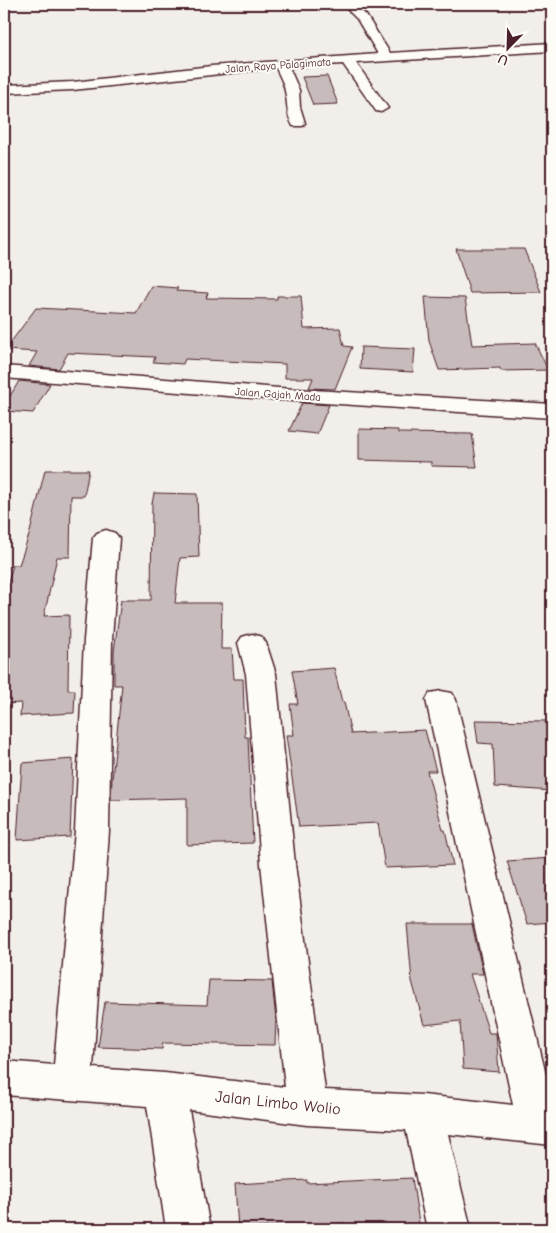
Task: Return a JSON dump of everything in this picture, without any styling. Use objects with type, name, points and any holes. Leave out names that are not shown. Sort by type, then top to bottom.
[{"type":"main road","points":[[347,4],[362,17],[387,58]]},
{"type":"main road","name":"Jalan Raya Palagimata","points":[[4,89],[73,86],[281,64],[552,47]]},
{"type":"main road","points":[[346,61],[360,74],[367,89],[381,108]]},
{"type":"main road","points":[[281,64],[292,90],[293,107],[298,123]]},
{"type":"main road","name":"Jalan Gajah Mada","points":[[4,372],[279,394],[552,411]]},
{"type":"main road","points":[[72,1084],[92,831],[98,640],[106,538]]},
{"type":"main road","points":[[252,643],[261,674],[278,864],[307,1107]]},
{"type":"main road","points":[[441,700],[545,1126]]},
{"type":"main road","name":"Jalan Limbo Wolio","points":[[4,1078],[165,1090],[307,1107],[423,1114],[545,1126]]},
{"type":"main road","points":[[165,1090],[188,1229]]},
{"type":"main road","points":[[423,1114],[449,1229]]},
{"type":"building","points":[[327,76],[338,104],[313,105],[302,77]]},
{"type":"building","points":[[456,249],[524,249],[541,292],[470,293]]},
{"type":"building","points":[[151,286],[178,288],[176,291],[208,293],[206,298],[277,299],[277,296],[301,296],[304,329],[340,328],[344,346],[352,347],[335,389],[309,388],[313,378],[285,378],[285,364],[185,359],[183,364],[153,362],[155,357],[68,353],[59,369],[29,366],[37,352],[5,350],[36,308],[136,313]]},
{"type":"building","points":[[425,297],[465,298],[472,345],[535,343],[548,370],[501,371],[500,368],[439,370],[429,341]]},
{"type":"building","points":[[361,347],[415,349],[413,372],[360,369]]},
{"type":"building","points":[[19,381],[50,384],[33,413],[4,411],[4,406]]},
{"type":"building","points":[[302,403],[329,405],[317,434],[289,431]]},
{"type":"building","points":[[359,429],[398,430],[398,433],[472,434],[477,467],[431,466],[431,462],[359,460]]},
{"type":"building","points":[[45,470],[89,470],[84,496],[71,496],[70,557],[57,557],[44,616],[69,615],[68,690],[75,690],[74,713],[20,716],[21,703],[4,704],[4,597],[13,565],[19,565],[30,532]]},
{"type":"building","points":[[154,493],[197,494],[199,557],[180,558],[175,603],[222,603],[221,649],[232,649],[234,679],[243,679],[245,737],[248,737],[253,843],[187,845],[187,798],[111,800],[122,685],[114,685],[114,651],[121,600],[151,600],[152,504]]},
{"type":"building","points":[[334,668],[351,734],[425,730],[436,771],[427,771],[443,830],[445,830],[453,865],[385,868],[378,823],[299,827],[286,735],[294,735],[290,704],[298,704],[292,671]]},
{"type":"building","points":[[475,720],[547,721],[552,748],[552,791],[495,787],[493,744],[478,743]]},
{"type":"building","points":[[73,759],[70,837],[17,840],[22,763]]},
{"type":"building","points":[[552,858],[552,922],[527,924],[507,861]]},
{"type":"building","points":[[407,924],[472,924],[483,974],[470,974],[489,1033],[496,1033],[499,1072],[463,1069],[460,1021],[424,1025],[412,981]]},
{"type":"building","points":[[209,980],[272,981],[276,1020],[275,1045],[163,1043],[162,1049],[98,1047],[105,1002],[207,1005]]},
{"type":"building","points":[[412,1178],[420,1229],[346,1229],[345,1223],[238,1229],[235,1184],[307,1180],[307,1183]]}]
